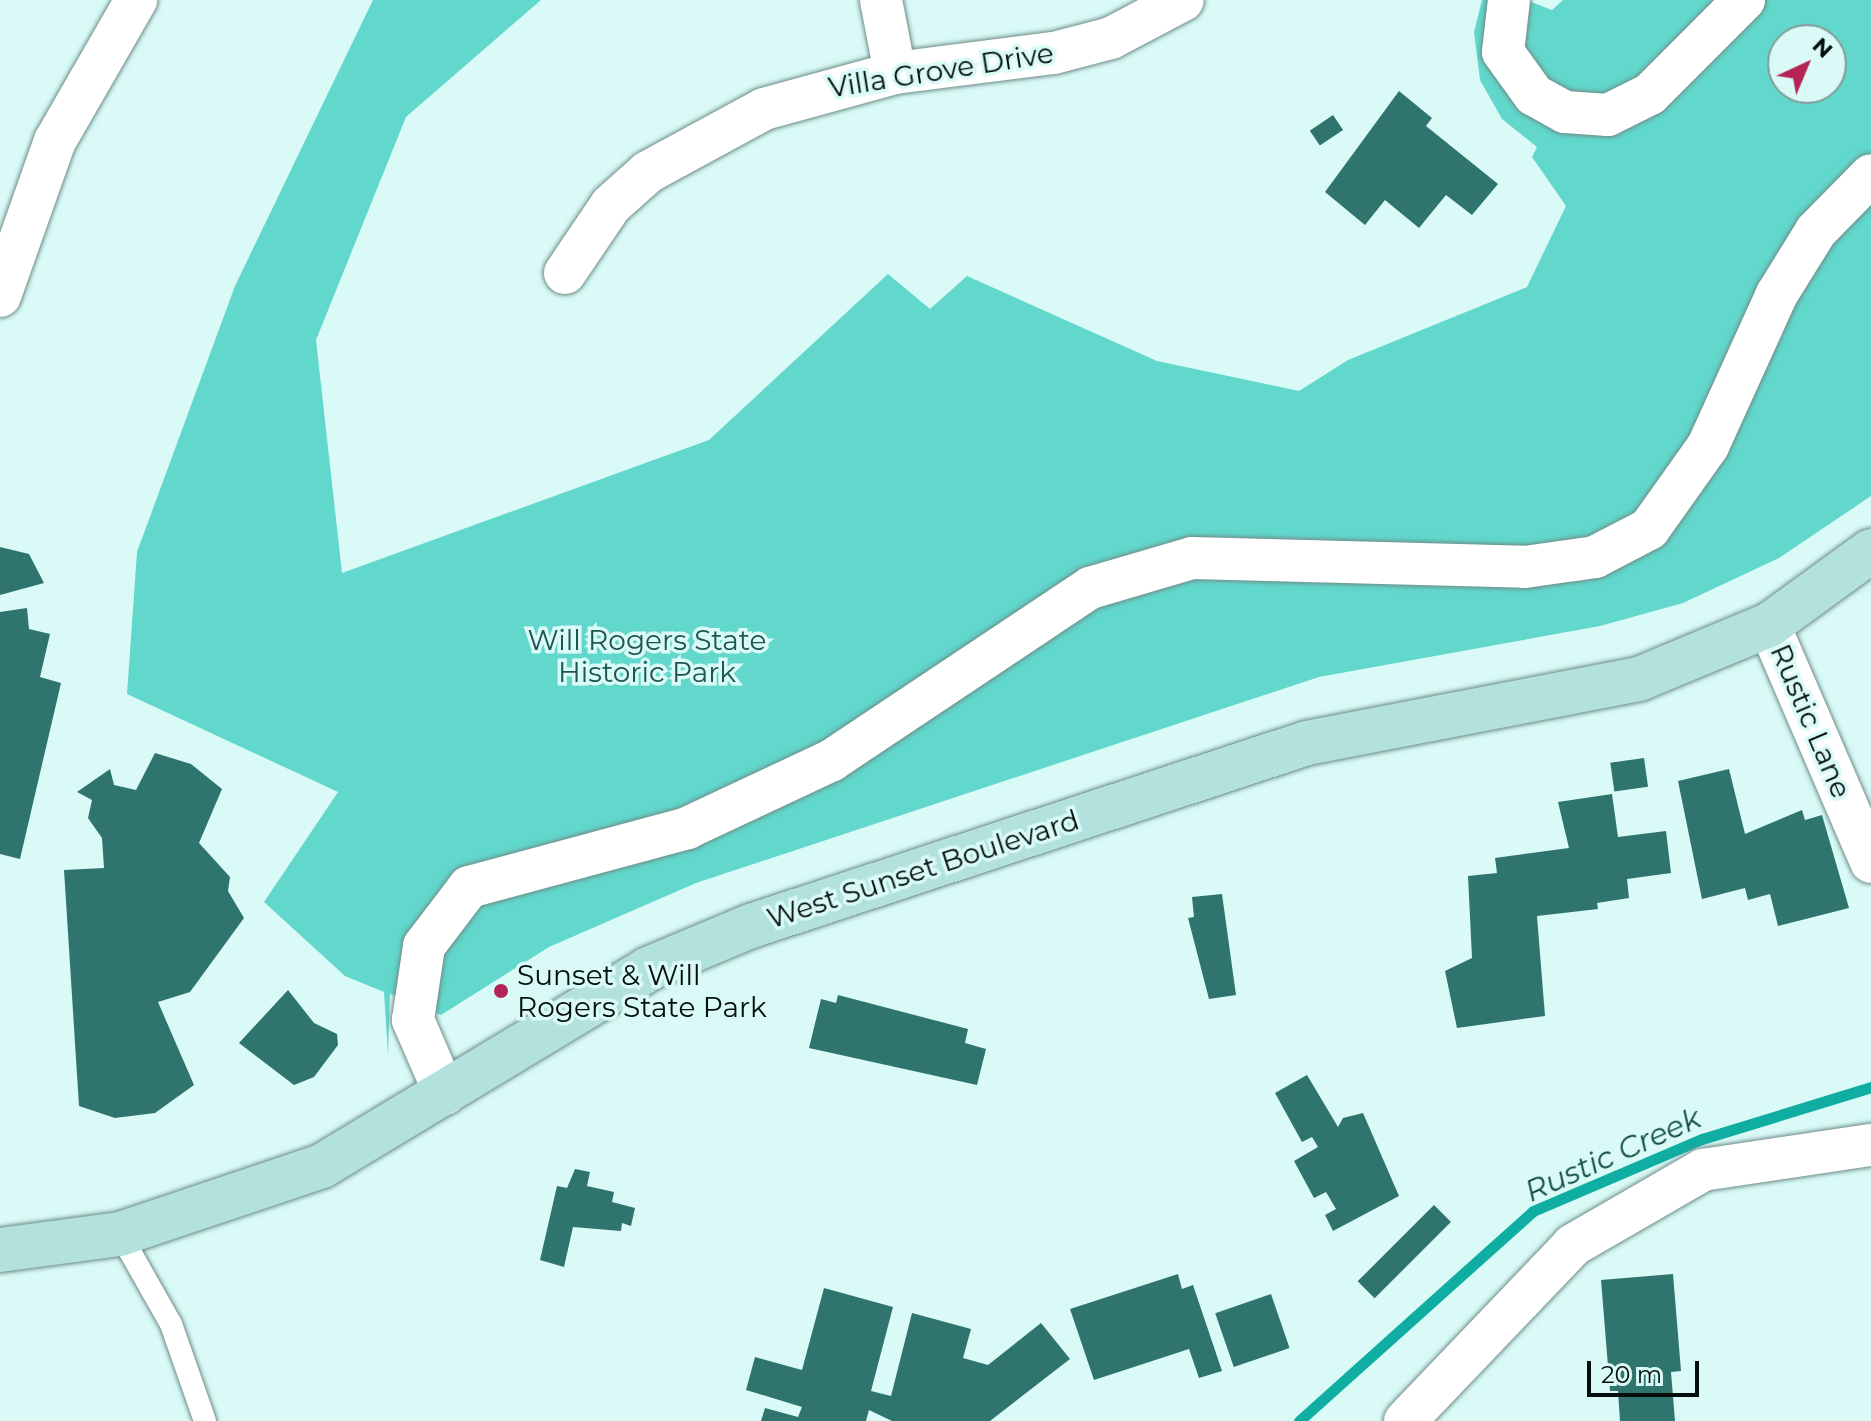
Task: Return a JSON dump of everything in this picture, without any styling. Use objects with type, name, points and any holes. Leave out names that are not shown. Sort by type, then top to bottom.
[{"type":"main road","name":"West Sunset Boulevard","points":[[0,1250],[120,1234],[322,1166],[648,969],[751,926],[1307,743],[1639,679],[1769,625],[1871,551]]},
{"type":"street","points":[[0,296],[55,141],[136,0]]},
{"type":"street","points":[[881,0],[895,73]]},
{"type":"street","name":"Villa Grove Drive","points":[[565,273],[611,205],[697,140],[816,91],[895,73],[1054,53],[1111,38],[1183,0]]},
{"type":"street","points":[[1509,0],[1503,52],[1534,95],[1565,112],[1608,115],[1650,94],[1744,0]]},
{"type":"street","points":[[445,1094],[413,1020],[424,946],[469,887],[687,828],[832,760],[1090,588],[1192,558],[1525,567],[1595,557],[1649,529],[1708,446],[1777,294],[1816,231],[1871,175]]},
{"type":"street","name":"Rustic Lane","points":[[1769,625],[1871,862]]},
{"type":"street","points":[[1405,1421],[1573,1245],[1703,1170],[1871,1145]]},
{"type":"lane","points":[[120,1234],[171,1324],[205,1421]]},
{"type":"green space","name":"Will Rogers State Historic Park","points":[[373,0],[541,0],[406,117],[316,340],[342,573],[709,440],[888,274],[930,309],[967,276],[1157,361],[1299,391],[1348,360],[1527,287],[1566,206],[1532,157],[1537,147],[1502,119],[1480,80],[1474,32],[1482,0],[1526,0],[1552,10],[1563,0],[1871,0],[1871,496],[1779,558],[1683,603],[1600,626],[1319,677],[696,883],[549,947],[441,1015],[390,994],[388,1055],[384,992],[345,976],[264,902],[338,792],[127,694],[137,552],[235,286]]},
{"type":"building","points":[[1399,91],[1432,118],[1426,126],[1498,184],[1472,215],[1446,195],[1419,228],[1385,200],[1365,225],[1325,192]]},
{"type":"building","points":[[1333,115],[1343,130],[1320,146],[1310,131]]},
{"type":"building","points":[[0,547],[29,554],[44,583],[0,595]]},
{"type":"building","points":[[27,608],[29,629],[50,634],[40,677],[61,683],[20,859],[0,854],[0,612]]},
{"type":"building","points":[[155,753],[191,764],[222,789],[199,843],[230,877],[228,891],[244,918],[190,992],[158,1002],[194,1085],[155,1113],[115,1118],[79,1106],[64,870],[104,868],[102,838],[88,818],[92,800],[77,792],[110,769],[114,785],[136,790]]},
{"type":"building","points":[[1644,758],[1648,787],[1614,791],[1610,763]]},
{"type":"building","points":[[1729,769],[1745,834],[1802,810],[1805,820],[1822,815],[1849,908],[1778,926],[1770,894],[1748,900],[1745,888],[1702,899],[1678,781]]},
{"type":"building","points":[[1612,794],[1618,837],[1666,831],[1671,873],[1627,879],[1629,898],[1597,903],[1598,909],[1537,916],[1545,1016],[1457,1028],[1445,971],[1472,958],[1468,876],[1497,873],[1495,858],[1569,848],[1558,802]]},
{"type":"building","points":[[1222,894],[1236,995],[1209,999],[1188,918],[1194,917],[1192,897]]},
{"type":"building","points":[[288,990],[314,1023],[337,1034],[338,1045],[314,1077],[294,1085],[239,1043]]},
{"type":"building","points":[[838,995],[968,1029],[965,1043],[986,1049],[977,1085],[809,1048],[821,999],[836,1003]]},
{"type":"building","points":[[1307,1075],[1338,1127],[1343,1118],[1363,1113],[1399,1196],[1333,1231],[1325,1215],[1336,1209],[1326,1192],[1314,1198],[1294,1161],[1318,1147],[1312,1137],[1302,1142],[1275,1093]]},
{"type":"building","points":[[575,1169],[590,1172],[587,1186],[614,1192],[612,1202],[635,1208],[631,1226],[622,1223],[621,1231],[573,1227],[564,1267],[540,1260],[557,1186],[567,1188]]},
{"type":"building","points":[[1434,1205],[1451,1222],[1375,1298],[1358,1281]]},
{"type":"building","points":[[1178,1274],[1182,1289],[1193,1285],[1222,1371],[1199,1378],[1189,1349],[1094,1380],[1070,1309]]},
{"type":"building","points":[[1673,1274],[1681,1371],[1671,1372],[1675,1421],[1620,1421],[1618,1391],[1610,1391],[1601,1280]]},
{"type":"building","points":[[824,1288],[893,1307],[871,1391],[891,1396],[912,1313],[971,1329],[963,1358],[988,1365],[1041,1323],[1070,1359],[990,1421],[892,1421],[869,1410],[866,1421],[761,1421],[765,1408],[798,1417],[802,1407],[746,1390],[755,1357],[802,1370]]},
{"type":"building","points":[[1271,1294],[1290,1348],[1234,1367],[1215,1313]]},
{"type":"waterway","name":"Rustic Creek","points":[[1299,1421],[1533,1211],[1702,1139],[1871,1087]]},
{"type":"place","name":"Sunset & Will Rogers State Park","points":[[501,991]]}]
